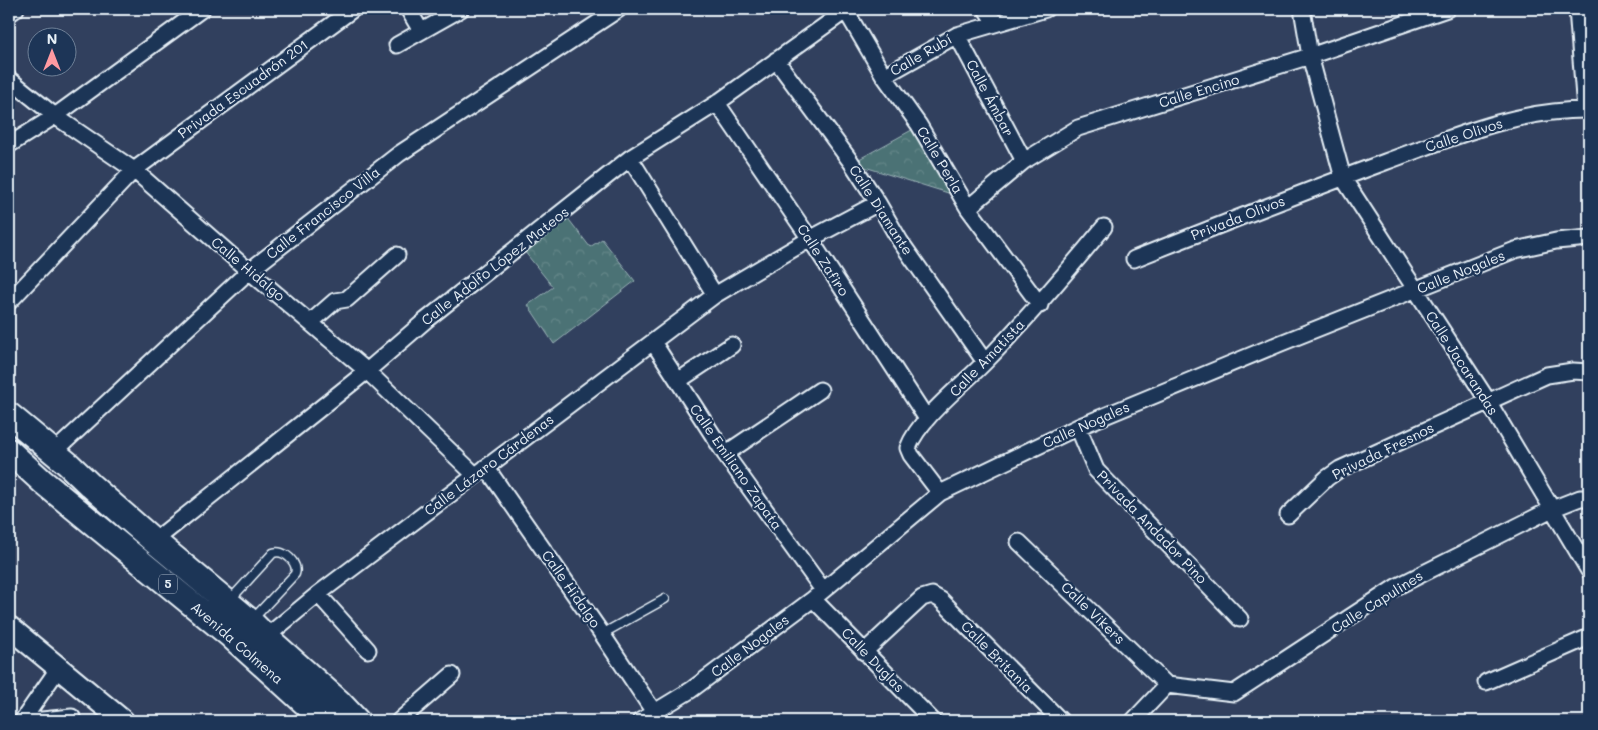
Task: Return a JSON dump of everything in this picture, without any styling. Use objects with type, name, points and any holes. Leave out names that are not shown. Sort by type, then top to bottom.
[{"type":"main road","name":"5","points":[[9,416],[54,452],[154,541],[228,602],[339,702],[357,721]]},
{"type":"main road","name":"Avenida Colmena","points":[[9,450],[43,482],[231,636],[325,721]]},
{"type":"street","points":[[9,14],[16,9]]},
{"type":"street","points":[[9,145],[55,116],[202,9]]},
{"type":"street","name":"Privada Escuadrón 201","points":[[9,302],[134,170],[353,9]]},
{"type":"street","points":[[408,9],[421,31]]},
{"type":"street","points":[[397,44],[461,9]]},
{"type":"street","name":"Calle Francisco Villa","points":[[54,452],[249,271],[399,154],[620,9]]},
{"type":"street","points":[[986,9],[995,23]]},
{"type":"street","name":"Calle Rubí","points":[[884,76],[956,35],[1045,9]]},
{"type":"street","name":"Calle Jacarandas","points":[[1302,9],[1310,56],[1343,178],[1488,401],[1589,571]]},
{"type":"street","name":"Calle Encino","points":[[968,208],[1024,161],[1078,128],[1310,56],[1447,9]]},
{"type":"street","points":[[1577,9],[1587,110]]},
{"type":"street","name":"Calle Adolfo López Mateos","points":[[154,541],[367,371],[426,320],[630,158],[717,102],[847,10]]},
{"type":"street","name":"Calle Perla","points":[[847,10],[884,76],[919,125],[968,208],[1040,305]]},
{"type":"street","name":"Calle Ámbar","points":[[956,35],[1024,161]]},
{"type":"street","name":"Calle Diamante","points":[[776,60],[851,162],[900,241],[985,362]]},
{"type":"street","name":"Calle Hidalgo","points":[[9,79],[55,116],[134,170],[480,471],[602,634],[654,712]]},
{"type":"street","name":"Calle Zafiro","points":[[717,102],[810,239],[927,419]]},
{"type":"street","name":"Calle Olivos","points":[[1343,178],[1478,128],[1526,115],[1587,110]]},
{"type":"street","points":[[630,158],[716,295]]},
{"type":"street","name":"Privada Olivos","points":[[1134,259],[1343,178]]},
{"type":"street","name":"Calle Lázaro Cárdenas","points":[[258,629],[318,594],[716,295],[810,239],[878,203]]},
{"type":"street","name":"Calle Amatista","points":[[940,493],[911,455],[908,448],[911,440],[927,419],[1040,305],[1104,227]]},
{"type":"street","name":"Calle Nogales","points":[[640,721],[691,690],[818,594],[940,493],[1078,427],[1272,346],[1516,250],[1556,241],[1589,238]]},
{"type":"street","points":[[311,322],[335,301],[347,299],[397,255]]},
{"type":"street","name":"Calle Emiliano Zapata","points":[[653,342],[818,594]]},
{"type":"street","points":[[678,381],[732,344]]},
{"type":"street","name":"Privada Fresnos","points":[[1288,515],[1340,469],[1547,375],[1574,371],[1589,372]]},
{"type":"street","points":[[725,454],[820,390]]},
{"type":"street","name":"Privada Andador Pino","points":[[1078,427],[1096,470],[1240,619]]},
{"type":"street","name":"Calle Capulines","points":[[1167,685],[1234,694],[1396,587],[1552,508],[1580,498],[1589,498]]},
{"type":"street","name":"Calle Vikers","points":[[1019,542],[1167,685]]},
{"type":"street","points":[[318,594],[368,650]]},
{"type":"street","name":"Calle Duglas","points":[[818,594],[864,652],[933,721]]},
{"type":"street","name":"Calle Britania","points":[[864,652],[922,598],[932,595],[941,600],[1061,721]]},
{"type":"street","points":[[9,627],[122,721]]},
{"type":"street","points":[[1486,682],[1589,637]]},
{"type":"street","points":[[22,721],[58,669]]},
{"type":"street","points":[[399,721],[452,675]]},
{"type":"street","points":[[1133,721],[1167,685]]},
{"type":"street","points":[[32,721],[72,717]]},
{"type":"lane","points":[[228,602],[278,551],[296,564],[295,574],[258,629]]},
{"type":"lane","points":[[602,634],[665,599]]},
{"type":"green space","points":[[919,126],[961,197],[852,163]]},
{"type":"green space","points":[[563,212],[590,247],[602,239],[635,281],[554,344],[528,305],[553,287],[520,246]]}]
